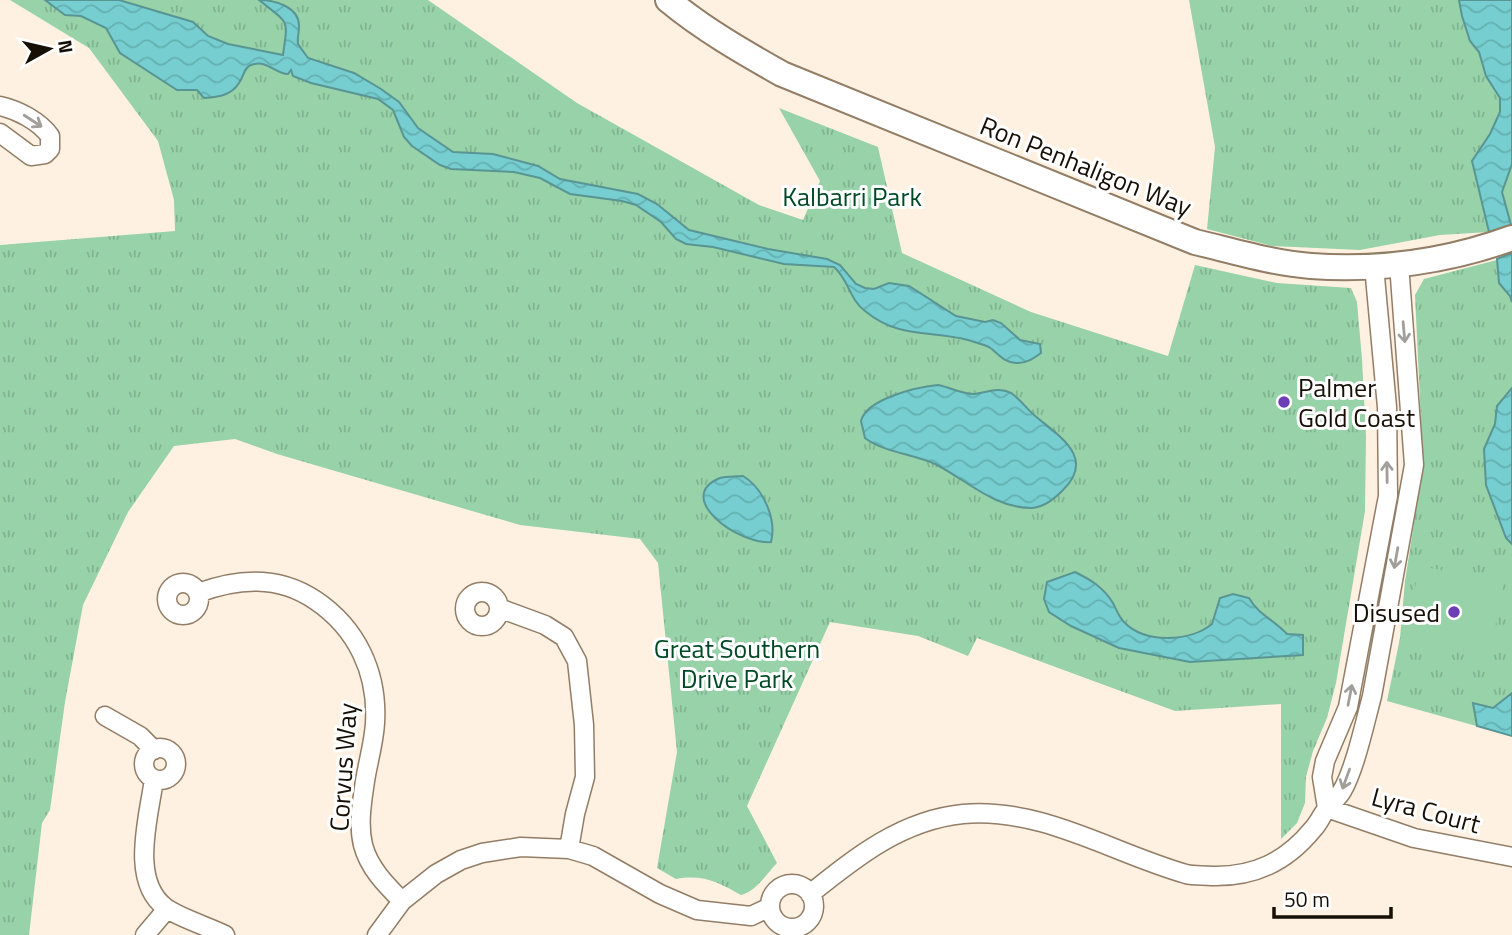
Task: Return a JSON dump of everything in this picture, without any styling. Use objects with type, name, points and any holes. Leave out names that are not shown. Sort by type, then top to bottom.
[{"type":"street","name":"Ron Penhaligon Way","points":[[668,0],[737,48],[782,74],[1195,242],[1252,256],[1311,266],[1387,265],[1441,258],[1512,238]]},
{"type":"street","points":[[0,106],[18,112],[46,130],[51,136],[50,149],[45,155],[31,156],[0,133]]},
{"type":"street","points":[[810,894],[869,849],[894,834],[934,820],[962,814],[990,814],[1048,823],[1189,875],[1232,876],[1269,867],[1296,848],[1341,793],[1372,696],[1413,465],[1387,265]]},
{"type":"street","points":[[1327,807],[1322,776],[1348,707],[1388,496],[1387,265]]},
{"type":"street","name":"Corvus Way","points":[[198,593],[242,580],[268,581],[310,597],[328,609],[348,629],[362,651],[371,673],[376,700],[375,726],[362,803],[360,827],[363,845],[371,864],[402,901]]},
{"type":"street","points":[[499,608],[545,625],[564,637],[577,661],[584,725],[585,777],[569,849]]},
{"type":"street","points":[[105,716],[140,737],[154,750]]},
{"type":"street","points":[[154,779],[169,777],[176,764],[169,751],[159,748],[154,750],[147,757],[145,767],[154,779],[146,836],[145,878],[156,898],[167,909],[225,935]]},
{"type":"street","name":"Lyra Court","points":[[1327,807],[1414,838],[1485,854],[1512,857]]},
{"type":"street","points":[[377,935],[402,901],[436,874],[461,860],[482,853],[521,847],[569,849],[593,856],[660,894],[697,910],[751,916],[770,907]]},
{"type":"street","points":[[785,885],[799,885],[813,900],[813,912],[802,931],[780,924],[770,907],[774,894],[785,885]]},
{"type":"street","points":[[145,935],[167,909]]},
{"type":"green space","points":[[10,0],[428,0],[577,103],[759,205],[803,220],[820,181],[779,108],[878,147],[902,253],[1031,312],[1168,356],[1195,265],[1277,283],[1351,288],[1357,302],[1362,359],[1366,436],[1365,511],[1336,683],[1327,718],[1313,751],[1306,777],[1305,803],[1297,823],[1281,839],[1281,704],[1175,711],[977,638],[968,656],[918,636],[830,622],[747,806],[777,863],[756,886],[741,895],[718,883],[703,879],[676,879],[657,868],[677,752],[658,563],[640,539],[520,525],[277,454],[235,439],[174,446],[128,512],[83,605],[65,702],[50,810],[42,823],[29,935],[0,935],[0,245],[175,231],[174,200],[158,141],[89,48]]},
{"type":"green space","points":[[1189,0],[1512,0],[1512,224],[1489,232],[1440,235],[1360,250],[1272,246],[1207,229],[1215,147]]},
{"type":"green space","points":[[1512,256],[1512,736],[1387,701],[1400,638],[1405,581],[1423,465],[1415,295],[1424,279]]},
{"type":"green space","name":"Disused","points":[[1419,566],[1503,581],[1490,657],[1405,642]]},
{"type":"water","points":[[45,0],[119,0],[193,22],[208,36],[228,44],[283,55],[286,34],[284,23],[259,0],[279,3],[295,14],[299,27],[298,44],[308,58],[354,73],[381,89],[399,102],[418,128],[453,152],[493,154],[538,166],[560,179],[638,194],[657,204],[689,230],[768,249],[827,259],[840,265],[856,284],[865,288],[874,289],[889,283],[909,286],[956,316],[1001,323],[1020,340],[1040,344],[1041,353],[1026,362],[1012,363],[989,347],[978,343],[890,326],[860,306],[834,267],[784,264],[713,247],[686,244],[676,239],[661,222],[636,205],[570,194],[540,178],[514,172],[451,169],[440,165],[412,146],[404,137],[393,110],[378,99],[311,83],[293,76],[291,70],[288,74],[262,64],[251,65],[246,68],[236,87],[219,96],[204,98],[197,90],[177,90],[120,53],[106,28],[81,16],[65,15]]},
{"type":"water","points":[[1459,0],[1512,0],[1512,164],[1502,192],[1511,225],[1489,232],[1472,161],[1490,134],[1500,112],[1500,98],[1486,76],[1479,52],[1470,41]]},
{"type":"water","points":[[1512,253],[1512,302],[1499,283],[1497,259]]},
{"type":"water","points":[[938,385],[969,394],[997,390],[1011,393],[1070,448],[1076,467],[1072,478],[1060,493],[1045,504],[1032,508],[1018,507],[981,492],[935,464],[880,447],[865,438],[861,421],[872,406],[906,391]]},
{"type":"water","points":[[1512,388],[1512,544],[1506,538],[1486,485],[1484,449],[1495,424],[1497,406]]},
{"type":"water","points":[[743,476],[757,488],[767,505],[772,524],[771,542],[742,536],[728,528],[707,507],[704,496],[707,486],[720,478]]},
{"type":"water","points":[[1075,572],[1105,593],[1124,622],[1133,629],[1155,637],[1180,637],[1203,630],[1212,624],[1220,598],[1233,594],[1249,598],[1287,634],[1303,635],[1303,655],[1190,662],[1119,648],[1071,626],[1049,612],[1044,599],[1047,582]]},
{"type":"water","points":[[1512,693],[1512,736],[1477,726],[1473,703],[1493,708]]},
{"type":"place","name":"Palmer Gold Coast","points":[[1284,402]]},
{"type":"place","name":"Disused","points":[[1454,612]]},
{"type":"park label","name":"Kalbarri Park","points":[[852,196]]},
{"type":"park label","name":"Great Southern Drive Park","points":[[737,663]]}]
